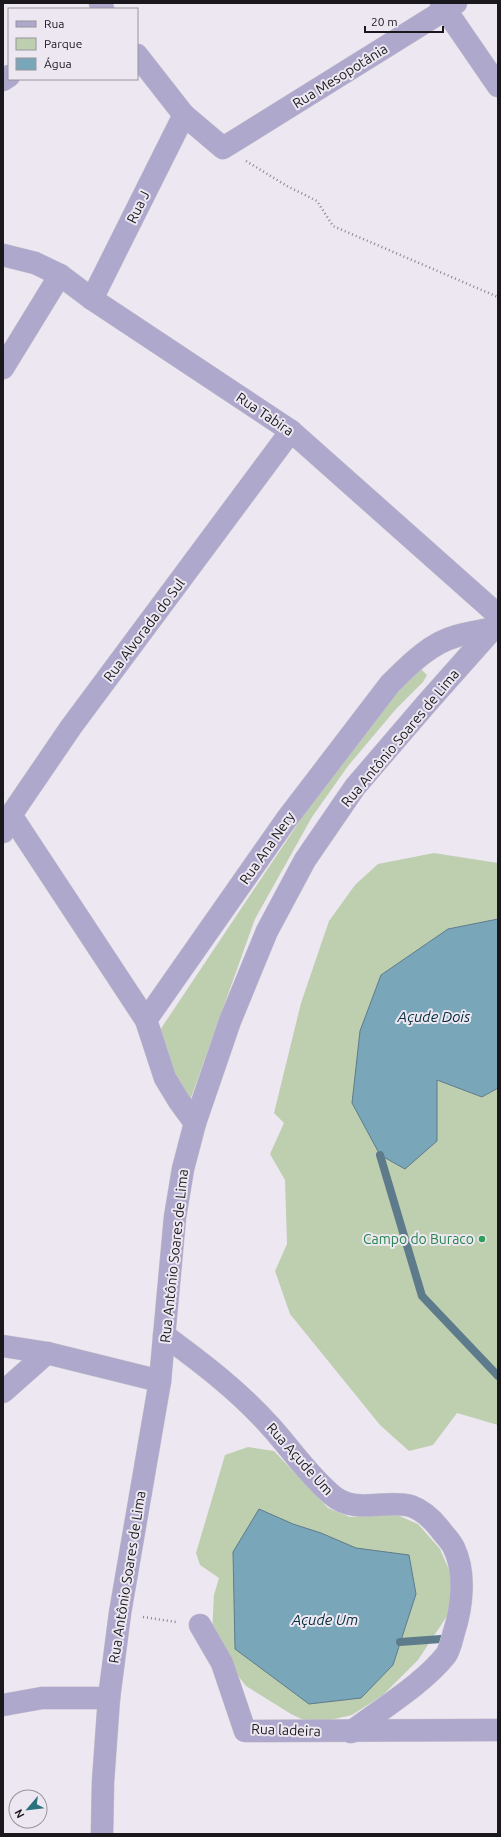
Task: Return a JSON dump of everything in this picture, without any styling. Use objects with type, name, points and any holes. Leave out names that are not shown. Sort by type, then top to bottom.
[{"type":"street","points":[[448,5],[498,86]]},
{"type":"street","name":"Rua Mesopotânia","points":[[223,148],[448,5]]},
{"type":"street","points":[[138,56],[184,115],[223,148]]},
{"type":"street","name":"Rua J","points":[[92,299],[184,115]]},
{"type":"street","name":"Rua Tabira","points":[[3,255],[35,263],[60,275],[92,299],[291,431],[497,622]]},
{"type":"street","points":[[3,368],[60,275]]},
{"type":"street","name":"Rua Alvorada do Sul","points":[[7,824],[76,721],[291,431]]},
{"type":"street","name":"Rua Ana Nery","points":[[146,1020],[286,820],[390,684],[409,665],[432,646],[497,622]]},
{"type":"street","name":"Rua Antônio Soares de Lima","points":[[102,1834],[103,1782],[109,1698],[120,1613],[160,1381],[175,1217],[183,1169],[195,1123],[230,1021],[265,938],[305,860],[355,788],[426,703],[497,622]]},
{"type":"street","points":[[7,824],[146,1020],[165,1078],[178,1101],[195,1123]]},
{"type":"street","name":"Rua Açude Um","points":[[164,1335],[211,1370],[239,1394],[271,1427],[312,1476],[333,1496],[348,1504],[361,1506],[385,1504],[412,1506],[432,1519],[454,1548],[462,1581],[458,1618],[447,1654],[422,1678],[351,1732]]},
{"type":"street","points":[[3,1346],[47,1353],[160,1381]]},
{"type":"street","points":[[3,1392],[47,1353]]},
{"type":"street","name":"Rua ladeira","points":[[200,1625],[222,1663],[245,1731],[351,1732],[498,1730]]},
{"type":"street","points":[[3,1705],[42,1698],[109,1698]]},
{"type":"path","points":[[223,148],[287,186],[317,201],[333,226],[498,298]]},
{"type":"path","points":[[120,1613],[200,1625]]},
{"type":"green space","points":[[421,669],[427,675],[423,682],[396,709],[348,766],[312,817],[255,919],[188,1106],[178,1087],[160,1030],[309,807],[406,680]]},
{"type":"green space","points":[[434,853],[498,863],[498,919],[448,929],[381,975],[437,1141],[437,1080],[482,1097],[498,1088],[498,1425],[457,1413],[433,1445],[409,1451],[380,1425],[290,1314],[275,1271],[287,1244],[285,1180],[270,1154],[284,1123],[274,1113],[301,1003],[329,921],[355,885],[378,864]]},
{"type":"green space","points":[[248,1447],[274,1451],[328,1508],[350,1517],[397,1515],[418,1524],[440,1549],[453,1579],[449,1613],[418,1660],[383,1695],[352,1715],[312,1724],[291,1714],[246,1686],[228,1663],[212,1633],[214,1595],[219,1578],[200,1565],[196,1553],[225,1455]]},
{"type":"water","name":"Açude Dois","points":[[498,919],[498,1088],[482,1097],[437,1080],[437,1141],[405,1169],[380,1155],[352,1103],[360,1031],[381,975],[448,929]]},
{"type":"water","name":"Açude Um","points":[[259,1509],[293,1524],[321,1533],[356,1548],[409,1555],[416,1594],[393,1665],[361,1698],[309,1704],[235,1649],[233,1552]]},
{"type":"waterway","points":[[380,1155],[422,1296],[498,1376]]},
{"type":"waterway","points":[[400,1642],[441,1639]]},
{"type":"place","name":"Campo do Buraco","points":[[482,1239]]}]
